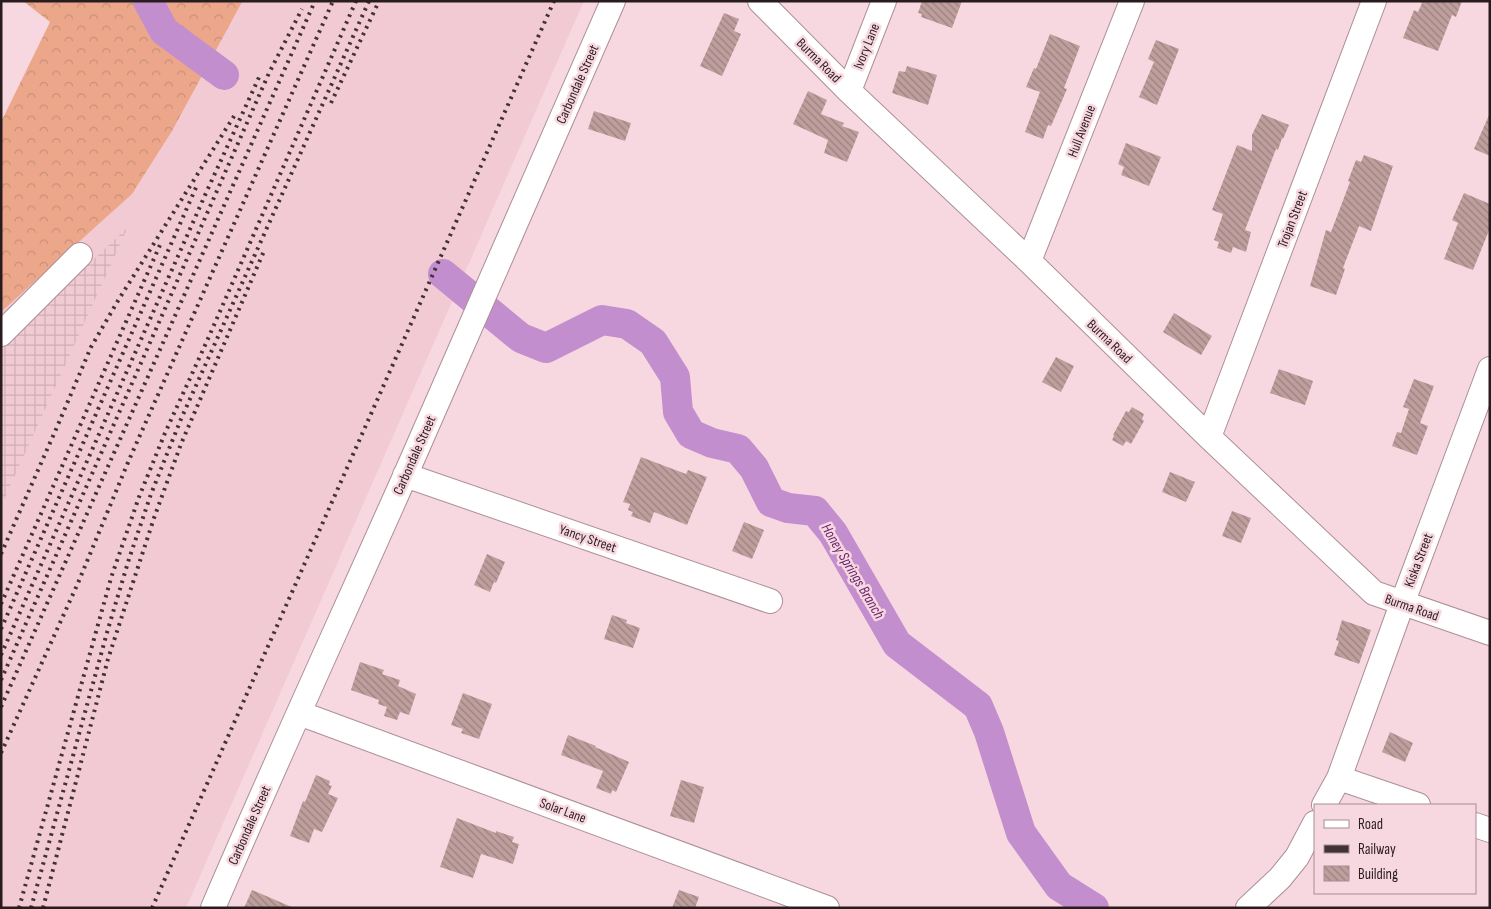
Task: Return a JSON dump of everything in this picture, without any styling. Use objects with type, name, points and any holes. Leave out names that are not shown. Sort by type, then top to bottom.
[{"type":"street","name":"Carbondale Street","points":[[213,908],[613,1]]},
{"type":"street","name":"Burma Road","points":[[760,1],[849,91],[1029,261],[1209,437],[1374,593],[1490,633]]},
{"type":"street","name":"Ivory Lane","points":[[849,91],[884,1]]},
{"type":"street","name":"Hull Avenue","points":[[1029,261],[1132,1]]},
{"type":"street","name":"Trojan Street","points":[[1209,437],[1374,1]]},
{"type":"street","points":[[1,334],[80,255]]},
{"type":"street","name":"Kiska Street","points":[[1325,804],[1339,778],[1490,370]]},
{"type":"street","name":"Yancy Street","points":[[405,474],[770,601]]},
{"type":"street","name":"Solar Lane","points":[[299,713],[827,908]]},
{"type":"street","points":[[1339,778],[1415,804]]},
{"type":"street","points":[[1248,908],[1280,878],[1297,857],[1314,825]]},
{"type":"street","points":[[1476,825],[1490,830]]},
{"type":"shaded area","points":[[101,1],[584,1],[186,908],[1,908],[1,254]]},
{"type":"shaded area","points":[[128,227],[1,506],[1,347]]},
{"type":"green space","points":[[23,1],[242,2],[172,131],[132,194],[1,312],[1,122],[50,22]]},
{"type":"building","points":[[922,1],[962,1],[952,28],[921,17],[922,14],[918,13]]},
{"type":"building","points":[[1419,1],[1462,1],[1456,17],[1452,15],[1438,51],[1403,38],[1414,10],[1418,12],[1422,3]]},
{"type":"building","points":[[724,13],[739,19],[734,31],[741,34],[722,76],[700,66]]},
{"type":"building","points":[[1050,34],[1080,46],[1064,88],[1067,89],[1051,126],[1048,125],[1043,139],[1025,132],[1040,92],[1026,87],[1034,68],[1036,69]]},
{"type":"building","points":[[1156,40],[1179,49],[1157,105],[1139,97],[1154,62],[1148,59]]},
{"type":"building","points":[[907,66],[937,75],[928,105],[892,93],[899,71],[905,72]]},
{"type":"building","points":[[808,91],[827,100],[821,114],[844,123],[842,126],[859,132],[847,162],[824,153],[828,140],[793,124]]},
{"type":"building","points":[[594,111],[631,123],[625,141],[588,129]]},
{"type":"building","points":[[1490,113],[1490,156],[1474,149]]},
{"type":"building","points":[[1262,114],[1289,125],[1278,150],[1276,149],[1245,230],[1251,232],[1246,252],[1233,247],[1231,253],[1217,248],[1219,242],[1214,240],[1223,214],[1212,210],[1237,145],[1252,151],[1252,135]]},
{"type":"building","points":[[1126,143],[1161,157],[1149,186],[1121,175],[1124,167],[1118,164]]},
{"type":"building","points":[[1364,155],[1393,166],[1371,231],[1359,226],[1343,268],[1345,269],[1336,295],[1310,286],[1326,230],[1331,232],[1350,182],[1348,181],[1356,160],[1361,162]]},
{"type":"building","points":[[1464,193],[1490,204],[1490,228],[1473,270],[1444,259],[1458,223],[1452,220]]},
{"type":"building","points":[[1174,313],[1212,336],[1201,355],[1163,332]]},
{"type":"building","points":[[1056,357],[1074,366],[1061,392],[1042,382]]},
{"type":"building","points":[[1279,369],[1313,381],[1305,405],[1270,393]]},
{"type":"building","points":[[1414,379],[1434,386],[1420,423],[1428,426],[1417,455],[1392,446],[1397,432],[1401,433],[1409,409],[1403,407]]},
{"type":"building","points":[[1132,407],[1144,414],[1142,419],[1144,421],[1131,444],[1126,441],[1123,446],[1112,440],[1113,435],[1126,411],[1129,412]]},
{"type":"building","points":[[641,457],[686,474],[688,470],[707,477],[687,525],[654,512],[650,523],[631,516],[633,512],[628,510],[630,504],[623,502]]},
{"type":"building","points":[[1170,472],[1195,482],[1186,502],[1162,492]]},
{"type":"building","points":[[1232,511],[1251,518],[1241,543],[1222,536]]},
{"type":"building","points":[[744,522],[764,530],[752,559],[732,551]]},
{"type":"building","points":[[487,554],[505,562],[490,592],[474,585]]},
{"type":"building","points":[[612,615],[627,620],[626,623],[640,628],[633,648],[604,639]]},
{"type":"building","points":[[1342,620],[1371,630],[1359,664],[1334,655],[1339,641],[1336,640]]},
{"type":"building","points":[[360,662],[384,670],[382,674],[400,680],[398,686],[416,694],[409,715],[400,712],[397,720],[384,716],[387,707],[378,704],[379,700],[351,690]]},
{"type":"building","points":[[463,693],[492,704],[479,739],[461,733],[463,729],[451,725]]},
{"type":"building","points":[[1390,732],[1413,743],[1405,762],[1382,752]]},
{"type":"building","points":[[568,735],[629,762],[616,792],[612,790],[611,794],[596,788],[603,771],[561,755]]},
{"type":"building","points":[[316,775],[330,781],[329,785],[332,786],[328,794],[338,798],[322,832],[314,829],[309,843],[290,836],[303,801],[305,802]]},
{"type":"building","points":[[681,780],[704,787],[694,823],[670,816]]},
{"type":"building","points":[[457,818],[496,833],[496,831],[514,837],[512,842],[519,844],[513,864],[481,854],[473,878],[440,867]]},
{"type":"building","points":[[252,890],[294,908],[244,908]]},
{"type":"building","points":[[679,890],[699,897],[695,908],[672,908]]},
{"type":"waterway","name":"Honey Springs Branch","points":[[148,1],[164,31],[224,75]]},
{"type":"waterway","name":"Honey Springs Branch","points":[[443,274],[521,338],[546,348],[602,320],[627,324],[653,342],[675,377],[678,412],[691,434],[712,443],[738,449],[754,468],[771,502],[788,508],[815,511],[833,533],[897,644],[978,706],[989,732],[1021,833],[1059,886],[1094,908]]},
{"type":"railway","points":[[1,707],[315,1]]},
{"type":"railway","points":[[1,753],[78,583],[129,460],[333,1]]},
{"type":"railway","points":[[19,908],[111,578],[139,497],[165,433],[356,1]]},
{"type":"railway","points":[[31,908],[108,629],[151,494],[181,419],[369,1]]},
{"type":"railway","points":[[331,103],[379,1]]},
{"type":"railway","points":[[152,908],[554,1]]},
{"type":"railway","points":[[1,680],[269,73],[302,9]]},
{"type":"railway","points":[[1,655],[261,73]]},
{"type":"railway","points":[[1,554],[91,347],[236,113]]},
{"type":"railway","points":[[1,629],[198,183]]},
{"type":"railway","points":[[1,604],[160,245]]},
{"type":"railway","points":[[43,908],[108,659],[154,518],[181,444],[264,251]]}]
